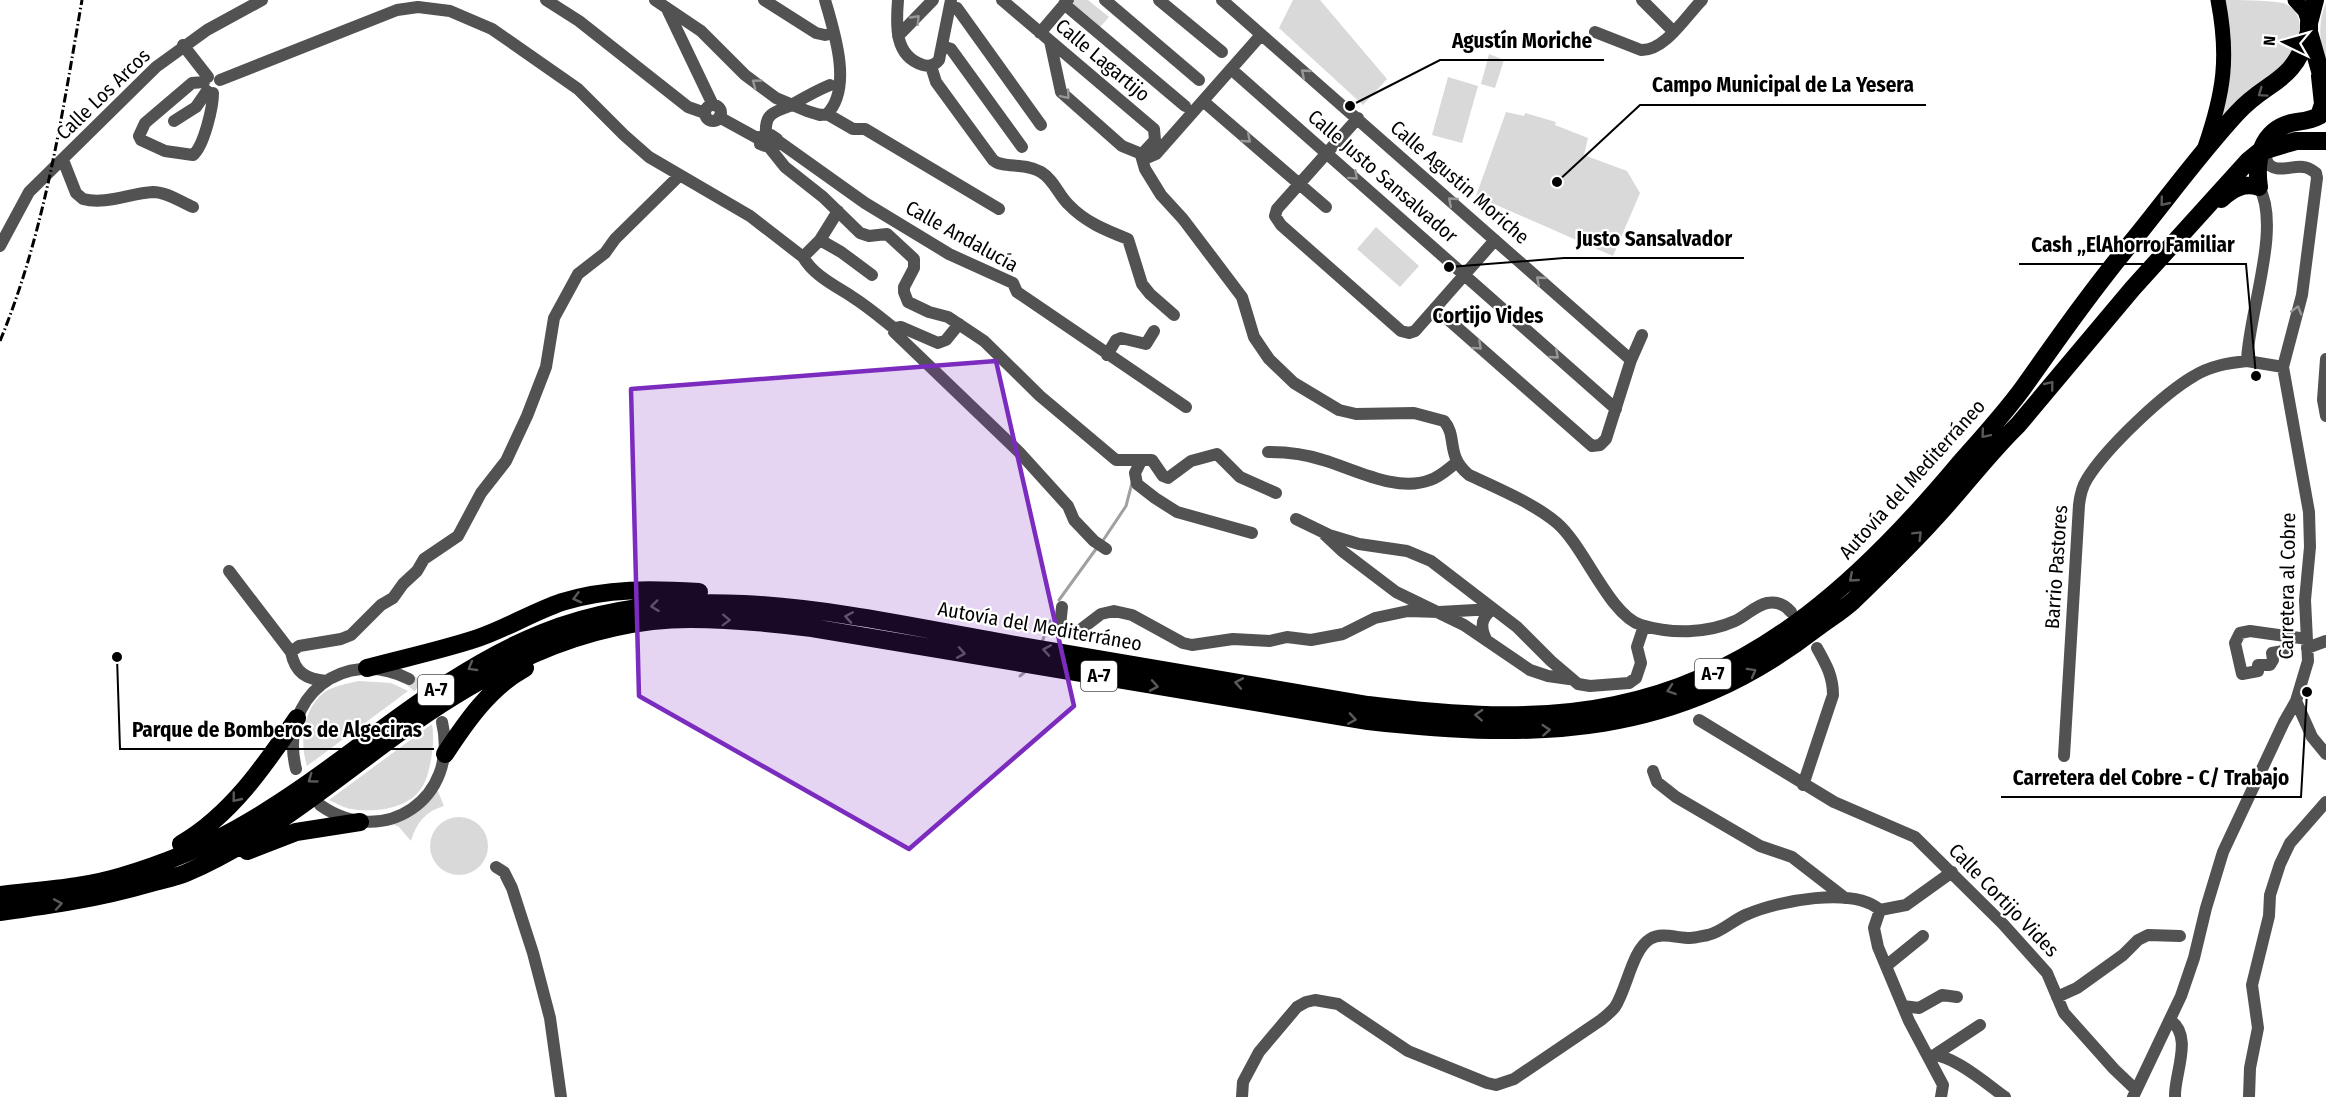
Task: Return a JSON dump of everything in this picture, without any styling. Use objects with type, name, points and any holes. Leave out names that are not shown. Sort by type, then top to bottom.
[{"type":"highway","name":"Autovía del Mediterráneo","points":[[1295,701],[1489,715],[1556,714],[1618,705],[1693,682],[1751,654],[1796,625],[1855,577],[1931,498],[2022,389],[2127,248],[2238,111],[2288,74],[2300,57],[2315,0]]},
{"type":"highway","points":[[2188,229],[2229,192],[2247,184],[2259,187],[2257,174],[2265,150],[2264,141],[2276,129],[2319,116],[2323,104],[2323,83],[2309,27]]},
{"type":"highway","points":[[2188,229],[2229,180],[2265,150],[2296,141],[2326,141]]},
{"type":"highway","name":"Autovía del Mediterráneo","points":[[0,912],[109,895],[185,873],[253,838],[454,695],[519,660],[585,635],[646,622],[688,619],[753,621],[905,635],[1295,701],[1411,726],[1525,731],[1621,721],[1696,699],[1776,658],[1851,602],[1937,517],[2018,425],[2126,295],[2188,229]]},
{"type":"highway","points":[[367,668],[476,639],[561,602],[594,594],[648,590],[716,594],[746,599],[758,606]]},
{"type":"highway","name":"Autovía del Mediterráneo","points":[[0,895],[120,877],[193,850],[238,828],[300,788],[455,676],[541,633],[604,614],[668,604],[758,606],[817,611],[905,635]]},
{"type":"highway","points":[[445,754],[459,732],[492,693],[521,670],[548,657],[596,641],[668,627],[688,619]]},
{"type":"highway","points":[[0,888],[111,870],[152,858],[203,831],[228,808],[297,718]]},
{"type":"highway","points":[[185,873],[203,874],[256,847],[296,832],[360,822]]},
{"type":"main road","points":[[2201,156],[2218,107],[2224,71],[2224,37],[2218,0]]},
{"type":"main road","points":[[2295,0],[2306,11],[2309,27]]},
{"type":"street","name":"Calle Los Arcos","points":[[0,246],[29,192],[156,67],[183,45],[262,0]]},
{"type":"street","points":[[546,0],[579,21],[688,107],[709,109]]},
{"type":"street","points":[[764,0],[816,33],[825,35],[834,33]]},
{"type":"street","points":[[660,4],[700,31],[745,75],[767,91],[792,105],[820,115],[827,114],[833,108],[839,94],[840,79],[834,33],[825,0]]},
{"type":"street","points":[[897,0],[898,36],[909,58],[922,65],[931,66],[939,60],[950,3],[957,8],[1041,125]]},
{"type":"street","points":[[898,36],[933,0]]},
{"type":"street","name":"Calle Lagartijo","points":[[1002,0],[1154,129],[1155,140],[1141,155]]},
{"type":"street","points":[[1015,10],[1024,0]]},
{"type":"street","points":[[1105,0],[1199,80]]},
{"type":"street","points":[[1160,0],[1222,52]]},
{"type":"street","name":"Calle Agustin Moriche","points":[[1222,0],[1631,360]]},
{"type":"street","points":[[1642,0],[1674,32]]},
{"type":"street","points":[[1595,32],[1641,50],[1650,51],[1674,32],[1702,0]]},
{"type":"street","points":[[1185,106],[1066,2],[1045,37],[1061,92],[1122,146],[1149,157],[1154,156],[1261,35]]},
{"type":"street","points":[[660,4],[709,109],[710,120],[720,117],[768,140]]},
{"type":"street","points":[[183,45],[210,85],[213,103],[198,150],[193,155],[165,151],[141,140],[139,136],[145,123],[192,83],[210,85],[397,10],[418,7],[450,11],[492,29],[578,89],[649,157],[750,216],[803,257],[819,275],[874,311],[895,329],[895,335],[1019,452],[1068,506],[1074,520],[1094,541],[1106,549]]},
{"type":"street","points":[[942,46],[951,49],[1022,147]]},
{"type":"street","points":[[931,66],[936,82],[993,160],[1001,165],[1018,165],[1040,172],[1051,179],[1066,202],[1087,221],[1128,239],[1142,284],[1174,315]]},
{"type":"street","name":"Calle Justo Sansalvador","points":[[1231,69],[1616,409]]},
{"type":"street","points":[[174,121],[196,107],[210,85]]},
{"type":"street","points":[[830,85],[792,105],[776,110],[767,121],[768,140],[785,166],[860,233],[869,236],[887,234],[912,255],[914,268],[904,287],[908,302],[929,312],[948,317],[984,341],[1062,416],[1116,460],[1154,461],[1163,477],[1168,478],[1191,461],[1217,454],[1240,477],[1276,493]]},
{"type":"street","points":[[1203,101],[1326,207]]},
{"type":"street","points":[[827,114],[854,129],[865,129],[999,209]]},
{"type":"street","points":[[1358,118],[1279,207],[1275,216],[1278,222],[1401,331],[1412,333],[1496,240]]},
{"type":"street","name":"Calle Andalucía","points":[[768,140],[949,254],[1013,283],[1017,292],[1107,355],[1186,406]]},
{"type":"street","points":[[2265,150],[2271,166],[2284,168],[2302,166],[2316,173],[2317,178],[2302,295],[2283,367]]},
{"type":"street","points":[[1141,155],[1145,169],[1161,195],[1183,219],[1242,297],[1254,337],[1269,359],[1294,383],[1339,410],[1356,414],[1414,413],[1444,421],[1449,427],[1456,462],[1468,475],[1543,513],[1557,523],[1568,534],[1619,609],[1631,621],[1657,629],[1696,631],[1733,622],[1768,603],[1785,605],[1791,612]]},
{"type":"street","points":[[63,160],[76,193],[83,199],[124,198],[153,192],[193,207]]},
{"type":"street","points":[[291,652],[299,646],[341,639],[351,635],[381,605],[393,598],[403,584],[417,571],[424,559],[458,536],[481,493],[506,461],[527,416],[546,367],[554,318],[578,274],[605,253],[615,239],[679,176]]},
{"type":"street","points":[[2247,361],[2265,244],[2266,202],[2259,187]]},
{"type":"street","points":[[803,257],[820,240],[838,212]]},
{"type":"street","points":[[820,240],[872,275]]},
{"type":"street","points":[[1435,308],[1588,444],[1596,446],[1604,443],[1631,360],[1642,336]]},
{"type":"street","points":[[895,329],[901,327],[938,343],[946,340],[959,324]]},
{"type":"street","points":[[1107,355],[1116,340],[1144,344],[1149,341],[1154,331]]},
{"type":"street","points":[[2326,359],[2324,400],[2326,416]]},
{"type":"street","name":"Barrio Pastores","points":[[2064,756],[2079,505],[2083,487],[2091,473],[2139,420],[2194,375],[2217,365],[2247,361],[2283,367]]},
{"type":"street","name":"Carretera al Cobre","points":[[2134,1094],[2170,1020],[2194,958],[2223,852],[2296,701],[2308,661],[2305,600],[2310,547],[2309,512],[2283,367]]},
{"type":"street","points":[[1144,447],[1150,454],[1135,474],[1137,484],[1168,508],[1252,533]]},
{"type":"street","points":[[1268,452],[1302,454],[1331,462],[1368,477],[1409,483],[1429,481],[1456,462]]},
{"type":"street","points":[[1296,519],[1322,532],[1359,544],[1407,551],[1431,561],[1517,627],[1569,679],[1578,684],[1590,686],[1633,681],[1640,669],[1641,663],[1637,647],[1644,626]]},
{"type":"street","points":[[1322,532],[1342,551],[1396,592],[1464,625],[1530,670],[1569,679]]},
{"type":"street","points":[[229,571],[291,652],[293,664],[298,672],[314,680],[326,681]]},
{"type":"street","points":[[1062,607],[1060,626],[1065,632],[1080,630],[1101,614],[1114,611],[1132,615],[1172,638],[1192,645],[1220,639],[1270,641],[1287,637],[1311,640],[1330,638],[1375,618],[1393,614],[1425,610],[1439,612],[1493,609]]},
{"type":"street","points":[[1487,641],[1482,620],[1485,614],[1493,609]]},
{"type":"street","points":[[2292,637],[2283,651],[2272,653],[2273,660],[2270,665],[2258,665],[2258,670],[2242,674],[2235,643],[2240,633],[2250,631],[2292,637],[2307,643],[2326,641]]},
{"type":"street","points":[[1803,785],[1833,695],[1831,674],[1817,648]]},
{"type":"street","points":[[296,769],[292,747],[297,718],[310,696],[326,681],[346,671],[367,668],[389,670],[409,679]]},
{"type":"street","points":[[2296,701],[2312,737],[2326,754]]},
{"type":"street","name":"Calle Cortijo Vides","points":[[1700,720],[1834,802],[1915,837],[1952,872],[2048,973],[2064,1013],[2134,1094]]},
{"type":"street","points":[[320,805],[339,816],[360,822],[382,821],[412,809],[435,785],[443,765],[445,754],[442,722]]},
{"type":"street","points":[[1653,771],[1657,782],[1676,797],[1760,846],[1792,857],[1845,898]]},
{"type":"street","points":[[2249,1097],[2250,1068],[2258,1028],[2253,985],[2269,916],[2270,895],[2290,843],[2326,802]]},
{"type":"street","points":[[496,867],[504,872],[512,888],[533,953],[550,1018],[561,1097]]},
{"type":"street","points":[[1242,1097],[1243,1082],[1249,1066],[1297,1007],[1306,1002],[1315,1000],[1338,1004],[1408,1051],[1487,1083],[1505,1083],[1593,1026],[1614,1008],[1640,951],[1650,939],[1657,936],[1692,938],[1713,934],[1746,915],[1771,905],[1845,898],[1862,900],[1880,910],[1906,904],[1952,872]]},
{"type":"street","points":[[1880,910],[1876,918],[1875,938],[1903,1006],[1932,1055],[1942,1091],[1949,1097]]},
{"type":"street","points":[[2057,997],[2077,988],[2123,956],[2138,940],[2148,935],[2180,936]]},
{"type":"street","points":[[1886,966],[1923,936]]},
{"type":"street","points":[[1903,1006],[1919,1008],[1942,995],[1957,997]]},
{"type":"street","points":[[2170,1020],[2175,1023],[2182,1042],[2174,1088],[2175,1097]]},
{"type":"street","points":[[1932,1055],[1980,1025]]},
{"type":"street","points":[[1932,1055],[1949,1059],[2005,1097]]},
{"type":"highlighted area","points":[[996,361],[1074,706],[909,849],[639,696],[631,389]]},
{"type":"shaded area","points":[[1074,0],[1088,0],[1109,17],[1100,27],[1073,5]]},
{"type":"shaded area","points":[[1293,0],[1320,0],[1387,79],[1363,105],[1279,28]]},
{"type":"shaded area","points":[[2222,0],[2283,3],[2296,13],[2300,30],[2297,47],[2288,62],[2222,121]]},
{"type":"shaded area","points":[[2326,3],[2326,69],[2320,27]]},
{"type":"shaded area","points":[[1489,54],[1504,60],[1495,88],[1481,84]]},
{"type":"shaded area","points":[[1448,77],[1478,86],[1462,143],[1432,135]]},
{"type":"shaded area","points":[[1506,112],[1524,116],[1525,113],[1556,122],[1555,125],[1588,138],[1584,155],[1627,171],[1640,193],[1613,256],[1476,196]]},
{"type":"shaded area","points":[[1376,227],[1419,266],[1400,287],[1357,249]]},
{"type":"shaded area","points":[[359,681],[391,683],[408,691],[307,766],[303,739],[309,711],[320,696],[328,690]]},
{"type":"shaded area","points":[[432,724],[433,747],[428,774],[422,787],[409,800],[390,808],[360,810],[329,800]]},
{"type":"shaded area","points":[[437,789],[444,806],[432,811],[423,819],[411,841],[399,827],[391,823]]},
{"type":"shaded area","points":[[459,817],[470,819],[483,830],[488,846],[486,857],[475,870],[459,875],[448,873],[435,862],[430,846],[432,835],[443,822]]},
{"type":"waterway","points":[[1102,542],[1126,506],[1132,483]]},
{"type":"waterway","points":[[1059,600],[1096,549]]},
{"type":"waterway","points":[[1042,642],[1050,621]]},
{"type":"waterway","points":[[1020,676],[1026,671]]},
{"type":"tunnel","points":[[409,679],[426,693],[442,722]]},
{"type":"railway","points":[[0,341],[16,300],[40,216],[59,130],[82,0]]},
{"type":"place","name":"Agustín Moriche","points":[[1350,106]]},
{"type":"place","name":"Campo Municipal de La Yesera","points":[[1557,182]]},
{"type":"place","name":"Justo Sansalvador","points":[[1449,267]]},
{"type":"place","name":"Cash „ElAhorro Familiar","points":[[2256,376]]},
{"type":"place","name":"Parque de Bomberos de Algeciras","points":[[117,657]]},
{"type":"place","name":"Carretera del Cobre - C/ Trabajo","points":[[2307,692]]},
{"type":"district","name":"Cortijo Vides","points":[[1488,316]]}]
